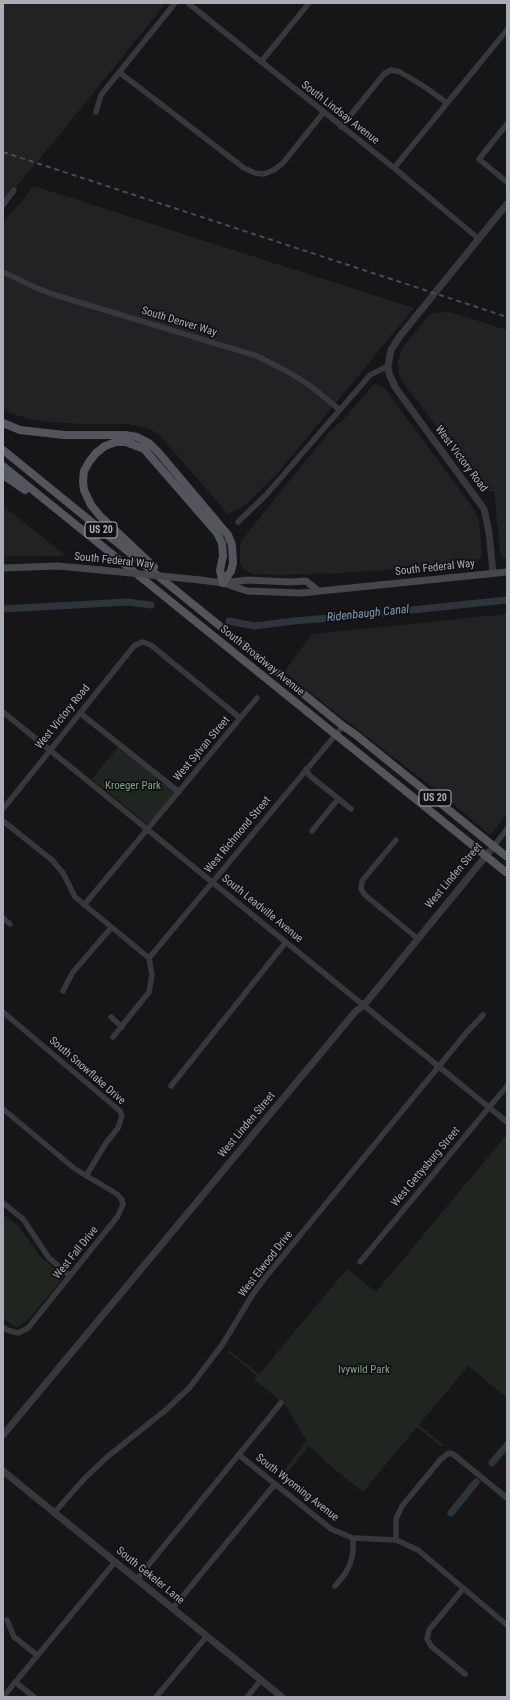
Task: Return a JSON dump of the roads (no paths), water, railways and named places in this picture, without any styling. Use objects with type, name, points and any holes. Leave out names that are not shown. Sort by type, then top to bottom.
[{"type":"main road","points":[[3,423],[20,430],[64,435],[125,435],[137,437],[149,443],[228,535],[232,545],[232,563],[231,571],[223,583]]},
{"type":"main road","points":[[182,596],[100,516],[87,497],[83,481],[84,471],[88,462],[96,452],[106,446],[116,442],[135,444],[144,449],[157,462],[221,539],[223,556],[220,570],[223,583]]},
{"type":"main road","name":"South Broadway Avenue","points":[[3,450],[507,857]]},
{"type":"main road","name":"South Broadway Avenue","points":[[3,466],[507,873]]},
{"type":"main road","points":[[3,475],[30,494],[48,503]]},
{"type":"main road","name":"South Federal Way","points":[[3,568],[58,566],[223,583],[247,591],[301,592],[507,572]]},
{"type":"main road","name":"South Federal Way","points":[[223,583],[248,580],[290,582],[306,581],[317,590]]},
{"type":"street","points":[[96,112],[100,95],[175,3]]},
{"type":"street","name":"South Lindsay Avenue","points":[[188,3],[323,113],[394,168],[479,239]]},
{"type":"street","points":[[261,62],[309,3]]},
{"type":"street","points":[[394,168],[507,30]]},
{"type":"street","points":[[342,127],[384,74],[391,70],[400,72],[425,87],[447,103]]},
{"type":"street","points":[[119,72],[244,168],[255,173],[264,174],[274,170],[283,163],[323,113]]},
{"type":"street","points":[[507,124],[479,159],[507,182]]},
{"type":"street","points":[[3,205],[14,190]]},
{"type":"street","points":[[238,522],[266,495],[370,375],[388,366],[391,350],[400,336],[507,204]]},
{"type":"street","name":"South Denver Way","points":[[3,272],[55,295],[257,356],[292,374],[312,387],[340,410]]},
{"type":"street","name":"West Victory Road","points":[[388,366],[389,373],[395,387],[484,509],[489,532],[493,573]]},
{"type":"street","name":"West Victory Road","points":[[3,809],[134,646],[143,642],[152,645],[240,718]]},
{"type":"street","name":"West Sylvan Street","points":[[84,905],[257,698]]},
{"type":"street","name":"South Leadville Avenue","points":[[3,712],[507,1122]]},
{"type":"street","points":[[80,713],[178,792]]},
{"type":"street","name":"West Richmond Street","points":[[149,958],[343,726]]},
{"type":"street","points":[[306,769],[309,775],[351,809]]},
{"type":"street","points":[[312,831],[338,798]]},
{"type":"street","points":[[3,821],[52,860],[63,874],[75,897],[149,958],[152,975],[149,992],[113,1037]]},
{"type":"street","name":"West Linden Street","points":[[3,1435],[356,1012],[364,1005],[507,829]]},
{"type":"street","points":[[396,840],[362,881],[361,889],[366,895],[417,938]]},
{"type":"street","points":[[3,918],[10,924]]},
{"type":"street","points":[[63,991],[73,972],[111,928]]},
{"type":"street","points":[[171,1086],[286,942]]},
{"type":"street","name":"South Snowflake Drive","points":[[3,1012],[120,1111],[122,1116],[118,1128],[106,1143],[86,1176]]},
{"type":"street","name":"West Elwood Drive","points":[[54,1513],[106,1458],[167,1409],[190,1387],[222,1345],[253,1294],[265,1278],[483,1015]]},
{"type":"street","points":[[110,1017],[122,1027]]},
{"type":"street","name":"West Gettysburg Street","points":[[360,1262],[507,1086]]},
{"type":"street","points":[[3,1109],[54,1152],[86,1176]]},
{"type":"street","name":"West Fall Drive","points":[[3,1327],[7,1330],[18,1332],[28,1328],[118,1216],[123,1204],[122,1200],[117,1194],[86,1176]]},
{"type":"street","points":[[3,1203],[23,1219],[49,1258],[70,1276]]},
{"type":"street","points":[[137,1579],[281,1403]]},
{"type":"street","points":[[396,1540],[396,1519],[402,1506],[441,1458],[449,1453],[507,1498]]},
{"type":"street","name":"South Wyoming Avenue","points":[[239,1455],[332,1529],[353,1538],[396,1540],[418,1550],[507,1625]]},
{"type":"street","name":"South Gekeler Lane","points":[[3,1471],[282,1697]]},
{"type":"street","points":[[173,1608],[275,1484]]},
{"type":"street","points":[[335,1586],[345,1574],[350,1564],[353,1538]]},
{"type":"street","points":[[3,1697],[115,1562]]},
{"type":"street","points":[[463,1589],[429,1630],[427,1639],[432,1647],[465,1674]]},
{"type":"street","points":[[7,1620],[14,1637],[37,1656]]},
{"type":"street","points":[[156,1697],[207,1636]]},
{"type":"street","points":[[247,1697],[261,1680]]},
{"type":"street","points":[[15,1682],[34,1697]]},
{"type":"waterway","name":"Ridenbaugh Canal","points":[[229,621],[254,626],[507,600]]},
{"type":"waterway","name":"Ridenbaugh Canal","points":[[3,609],[128,602],[151,605]]},
{"type":"waterway","points":[[492,1463],[507,1445]]},
{"type":"waterway","points":[[451,1513],[476,1482]]},
{"type":"railway","points":[[3,152],[507,317]]},
{"type":"park label","name":"Kroeger Park","points":[[133,786]]},
{"type":"park label","name":"Ivywild Park","points":[[364,1370]]}]
